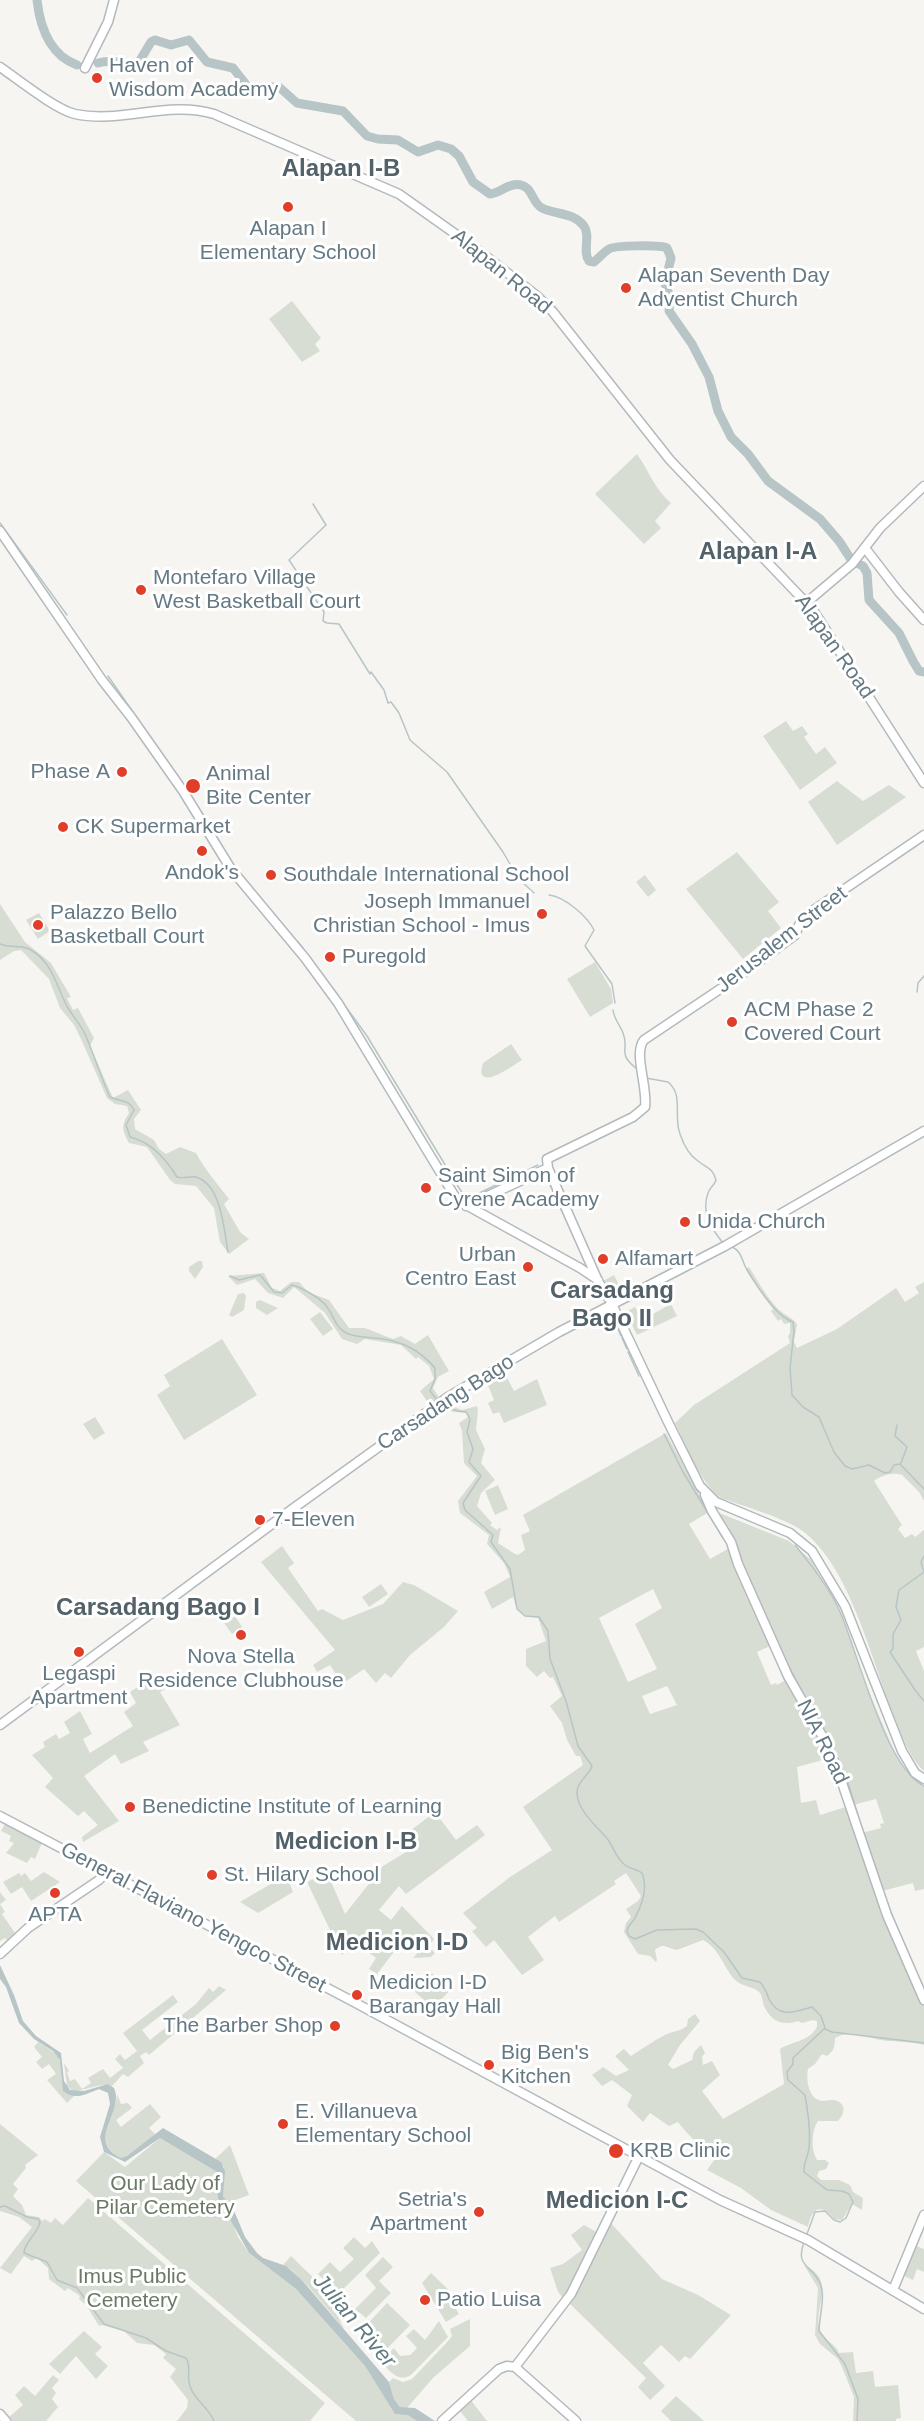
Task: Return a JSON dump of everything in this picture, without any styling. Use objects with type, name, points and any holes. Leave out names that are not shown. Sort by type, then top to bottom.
[{"type":"street","points":[[92,57],[92,51],[108,22],[114,0]]},
{"type":"street","points":[[85,68],[110,31],[120,0]]},
{"type":"street","name":"Alapan Road","points":[[0,67],[72,113],[108,115],[184,108],[207,112],[385,187],[415,204],[478,250],[551,310],[664,453],[806,603],[861,683],[924,783]]},
{"type":"street","points":[[806,603],[854,561],[880,528],[924,486]]},
{"type":"street","points":[[0,531],[102,680],[183,791],[231,869],[305,958],[338,1003],[457,1200],[580,1268],[598,1281]]},
{"type":"street","points":[[865,548],[924,620]]},
{"type":"street","name":"Jerusalem Street","points":[[548,1168],[547,1159],[633,1117],[645,1107],[646,1089],[639,1053],[640,1045],[644,1040],[738,977],[795,935],[802,918],[924,835]]},
{"type":"street","name":"Carsadang Bago","points":[[0,1725],[448,1397],[518,1354],[725,1246],[924,1131]]},
{"type":"street","points":[[466,1206],[548,1168]]},
{"type":"street","name":"NIA Road","points":[[548,1168],[598,1281],[612,1304],[712,1511],[734,1549],[738,1564],[788,1676],[834,1761],[887,1916],[924,2000]]},
{"type":"street","points":[[580,1268],[586,1267],[589,1262]]},
{"type":"street","points":[[704,1491],[716,1502],[790,1533],[812,1551],[845,1606],[902,1751],[915,1773],[924,1779]]},
{"type":"street","name":"General Flaviano Yengco Street","points":[[0,1816],[749,2215],[805,2239],[924,2309]]},
{"type":"street","points":[[0,1954],[28,1928],[99,1880],[106,1872]]},
{"type":"street","points":[[515,2367],[571,2294],[639,2156]]},
{"type":"street","points":[[893,2290],[924,2215]]},
{"type":"street","points":[[442,2421],[499,2369],[507,2366],[515,2367],[576,2421]]},
{"type":"street","points":[[0,2414],[6,2421]]},
{"type":"green space","points":[[292,301],[321,338],[315,344],[320,351],[302,362],[269,319]]},
{"type":"green space","points":[[637,454],[656,486],[671,503],[655,521],[661,528],[644,544],[595,494]]},
{"type":"green space","points":[[786,721],[793,731],[802,726],[808,734],[804,737],[816,754],[825,747],[837,763],[800,790],[763,736]]},
{"type":"green space","points":[[837,781],[863,801],[889,785],[906,797],[837,845],[808,802]]},
{"type":"green space","points":[[737,852],[779,902],[768,911],[781,928],[743,959],[686,889]]},
{"type":"green space","points":[[645,875],[656,890],[648,897],[636,882]]},
{"type":"green space","points":[[0,904],[25,942],[51,963],[71,997],[67,998],[73,1010],[78,1008],[94,1038],[90,1046],[113,1098],[128,1090],[141,1110],[134,1119],[135,1129],[154,1140],[159,1149],[166,1154],[180,1147],[196,1153],[229,1199],[224,1204],[240,1232],[249,1239],[229,1254],[220,1242],[214,1208],[196,1186],[175,1184],[147,1147],[129,1143],[123,1128],[129,1113],[127,1106],[115,1104],[107,1098],[74,1025],[60,1008],[49,979],[21,950],[14,951],[0,960]]},
{"type":"green space","name":"Palazzo Bello Basketball Court","points":[[39,913],[50,931],[38,939],[26,920]]},
{"type":"green space","points":[[595,962],[611,989],[613,1003],[590,1017],[567,979]]},
{"type":"green space","points":[[511,1044],[522,1060],[504,1072],[484,1077],[481,1072],[483,1063]]},
{"type":"green space","points":[[202,1261],[203,1267],[195,1279],[189,1267]]},
{"type":"green space","points":[[749,1267],[774,1304],[797,1324],[794,1342],[797,1348],[837,1329],[896,1288],[905,1302],[919,1293],[915,1287],[924,1282],[924,1501],[919,1492],[902,1475],[888,1475],[874,1481],[902,1525],[898,1529],[905,1538],[912,1534],[915,1537],[924,1530],[924,1647],[916,1651],[924,1671],[924,1771],[904,1740],[855,1609],[830,1562],[815,1542],[798,1528],[771,1515],[721,1498],[713,1491],[700,1473],[675,1423],[694,1405],[790,1343],[788,1336],[790,1323],[784,1324],[781,1319],[778,1321],[771,1311],[773,1309],[747,1272],[746,1269]]},
{"type":"green space","points":[[264,1273],[272,1288],[280,1291],[291,1282],[299,1282],[308,1292],[329,1300],[349,1328],[365,1328],[393,1339],[401,1336],[415,1344],[428,1335],[449,1371],[438,1377],[433,1388],[440,1399],[431,1407],[420,1391],[434,1379],[429,1366],[418,1357],[416,1359],[401,1345],[365,1339],[357,1344],[342,1339],[325,1313],[294,1287],[283,1298],[268,1293],[255,1279],[237,1285],[228,1276]]},
{"type":"green space","points":[[614,1275],[624,1295],[613,1301],[603,1281]]},
{"type":"green space","points":[[244,1293],[246,1296],[244,1310],[232,1317],[229,1315],[238,1294]]},
{"type":"green space","points":[[260,1300],[278,1308],[267,1315],[256,1308],[256,1302]]},
{"type":"green space","points":[[671,1304],[677,1316],[637,1335],[630,1321],[624,1323],[620,1315],[635,1307],[642,1320]]},
{"type":"green space","points":[[320,1312],[333,1329],[323,1336],[310,1319]]},
{"type":"green space","points":[[222,1339],[257,1395],[184,1440],[157,1395],[170,1386],[164,1375]]},
{"type":"green space","points":[[502,1368],[514,1391],[537,1379],[547,1405],[504,1423],[499,1412],[493,1414],[488,1403],[494,1400],[485,1378]]},
{"type":"green space","points":[[451,1400],[455,1407],[462,1410],[477,1406],[476,1430],[485,1449],[481,1463],[495,1480],[481,1493],[477,1506],[492,1523],[490,1525],[497,1530],[501,1527],[498,1543],[515,1554],[518,1555],[525,1550],[521,1535],[530,1531],[523,1515],[666,1433],[709,1512],[689,1524],[710,1559],[731,1547],[830,1758],[797,1767],[801,1803],[816,1800],[820,1815],[849,1806],[896,1944],[924,2005],[924,2045],[849,2034],[842,2035],[835,2038],[834,2048],[827,2056],[822,2054],[808,2069],[808,2083],[814,2097],[823,2101],[837,2101],[843,2108],[842,2116],[838,2121],[818,2121],[814,2130],[815,2156],[817,2160],[825,2160],[829,2163],[826,2169],[819,2171],[817,2176],[821,2180],[839,2180],[850,2185],[853,2192],[863,2198],[862,2210],[852,2204],[842,2220],[834,2219],[821,2209],[817,2210],[809,2221],[808,2227],[771,2210],[741,2188],[707,2170],[715,2159],[678,2122],[669,2126],[650,2113],[643,2122],[627,2106],[632,2095],[612,2080],[602,2086],[592,2075],[603,2067],[616,2076],[629,2070],[615,2056],[624,2049],[631,2056],[661,2037],[684,2028],[687,2026],[688,2019],[695,2014],[700,2021],[680,2045],[668,2065],[673,2069],[692,2060],[694,2052],[701,2045],[705,2053],[702,2057],[703,2065],[712,2061],[720,2075],[702,2091],[723,2119],[784,2084],[780,2049],[809,2036],[817,2027],[817,2021],[813,2020],[802,2023],[798,2021],[782,2023],[770,2016],[760,1993],[735,1980],[713,1948],[703,1940],[677,1950],[660,1946],[655,1950],[656,1962],[650,1956],[638,1954],[624,1932],[626,1923],[631,1917],[626,1909],[638,1901],[641,1896],[626,1873],[614,1881],[616,1884],[559,1922],[555,1916],[528,1937],[544,1960],[522,1975],[494,1940],[486,1947],[472,1931],[477,1928],[463,1913],[510,1877],[552,1850],[523,1807],[583,1765],[580,1756],[576,1756],[567,1740],[562,1723],[550,1706],[562,1696],[553,1677],[550,1678],[544,1671],[537,1677],[526,1666],[526,1649],[546,1641],[538,1618],[521,1613],[513,1597],[492,1609],[484,1592],[510,1577],[504,1563],[487,1544],[489,1535],[460,1513],[458,1501],[477,1476],[464,1463],[462,1431],[459,1423],[468,1417],[466,1413],[451,1411],[443,1406]],"holes":[[[653,1589],[662,1608],[635,1624],[657,1669],[628,1682],[599,1618]],[[770,1646],[784,1681],[771,1685],[757,1652]],[[667,1686],[677,1705],[650,1714],[642,1696]]]},
{"type":"green space","points":[[95,1417],[105,1433],[94,1440],[83,1424]]},
{"type":"green space","points":[[498,1485],[508,1509],[495,1515],[485,1491]]},
{"type":"green space","points":[[717,1512],[789,1541],[811,1560],[841,1613],[871,1697],[895,1753],[907,1773],[924,1786],[924,1889],[915,1891],[913,1883],[882,1891],[862,1833],[881,1828],[880,1824],[884,1823],[876,1799],[853,1805],[742,1567],[728,1526]]},
{"type":"green space","points":[[282,1546],[294,1563],[288,1568],[318,1611],[322,1609],[343,1620],[383,1604],[403,1582],[414,1585],[458,1611],[444,1627],[410,1655],[391,1678],[385,1673],[376,1683],[364,1669],[342,1684],[330,1665],[317,1672],[313,1665],[335,1650],[261,1562]]},
{"type":"green space","points":[[381,1584],[388,1594],[369,1607],[362,1597]]},
{"type":"green space","points":[[235,1616],[242,1627],[232,1634],[224,1623]]},
{"type":"green space","points":[[156,1675],[162,1684],[176,1677],[178,1681],[160,1692],[180,1725],[143,1742],[149,1751],[121,1764],[115,1754],[84,1776],[119,1821],[83,1842],[82,1837],[98,1825],[84,1811],[78,1816],[45,1787],[53,1778],[32,1755],[45,1747],[43,1742],[56,1734],[59,1739],[70,1733],[64,1722],[80,1711],[92,1734],[83,1739],[90,1753],[133,1726],[124,1712],[136,1703],[130,1692]]},
{"type":"green space","points":[[435,1812],[456,1840],[477,1825],[485,1835],[406,1894],[399,1886],[379,1910],[391,1920],[402,1906],[434,1939],[428,1947],[435,1953],[431,1957],[413,1958],[422,1948],[416,1943],[412,1947],[403,1940],[377,1974],[369,1969],[376,1958],[354,1941],[342,1955],[307,1882],[327,1872],[345,1914],[383,1866],[406,1852],[398,1840]]},
{"type":"green space","points":[[5,1824],[42,1843],[35,1859],[31,1857],[27,1863],[6,1853],[14,1843],[9,1841],[11,1836],[1,1831]]},
{"type":"green space","points":[[44,1872],[60,1882],[31,1901],[22,1887],[11,1894],[3,1882],[19,1873],[21,1876],[25,1873],[31,1881]]},
{"type":"green space","points":[[286,1875],[293,1892],[258,1913],[240,1902]]},
{"type":"green space","points":[[0,1892],[6,1900],[0,1904]]},
{"type":"green space","points":[[0,1904],[5,1912],[2,1914],[15,1933],[7,1940],[5,1938],[0,1941]]},
{"type":"green space","points":[[432,1973],[443,1983],[446,1981],[453,1987],[433,2008],[414,1991]]},
{"type":"green space","points":[[219,1986],[226,1990],[149,2055],[146,2052],[140,2056],[144,2063],[128,2077],[123,2074],[112,2086],[103,2085],[73,2091],[67,2086],[64,2063],[69,2071],[67,2072],[70,2081],[75,2079],[82,2089],[91,2083],[88,2078],[103,2069],[110,2078],[123,2068],[115,2059],[120,2054],[125,2060],[137,2051],[123,2033],[173,1995],[178,2002],[142,2030],[150,2040],[196,2004],[209,1988],[213,1992]]},
{"type":"green space","points":[[38,2042],[51,2050],[61,2062],[63,2081],[74,2096],[67,2103],[47,2080],[56,2074],[49,2064],[42,2069],[36,2062],[42,2057],[34,2047]]},
{"type":"green space","points":[[117,2094],[121,2104],[128,2103],[132,2108],[116,2120],[121,2127],[150,2104],[161,2117],[149,2128],[155,2134],[135,2151],[121,2158],[112,2152],[106,2137]]},
{"type":"green space","name":"Imus Public Cemetery","points":[[0,2124],[38,2155],[25,2165],[26,2168],[13,2184],[18,2189],[13,2196],[22,2205],[26,2215],[39,2217],[42,2221],[45,2219],[51,2223],[55,2218],[63,2225],[88,2198],[325,2403],[310,2421],[177,2421],[187,2408],[188,2400],[170,2377],[176,2369],[163,2358],[166,2354],[154,2345],[137,2343],[124,2331],[99,2326],[86,2305],[79,2299],[80,2296],[68,2288],[65,2291],[49,2279],[48,2268],[37,2258],[32,2261],[24,2256],[11,2274],[0,2268],[32,2227],[19,2217],[0,2211]]},
{"type":"green space","name":"Our Lady of Pilar Cemetery","points":[[160,2138],[217,2172],[220,2203],[230,2216],[238,2237],[249,2253],[296,2289],[365,2366],[383,2394],[417,2421],[356,2421],[76,2181],[104,2152],[125,2167]]},
{"type":"green space","points":[[230,2145],[249,2195],[227,2203],[223,2196],[224,2167],[215,2159]]},
{"type":"green space","points":[[610,2222],[662,2279],[698,2295],[731,2315],[690,2359],[685,2356],[679,2362],[661,2345],[643,2363],[665,2386],[650,2400],[638,2387],[646,2378],[569,2303]]},
{"type":"green space","points":[[584,2225],[598,2233],[565,2300],[558,2292],[550,2268],[563,2264],[582,2250],[571,2235]]},
{"type":"green space","points":[[354,2237],[365,2248],[372,2241],[380,2253],[335,2297],[318,2274],[330,2262],[340,2272],[354,2259],[343,2248]]},
{"type":"green space","points":[[914,2245],[924,2249],[924,2272],[917,2269],[913,2280],[902,2275]]},
{"type":"green space","points":[[291,2256],[325,2289],[344,2329],[306,2284],[283,2265]]},
{"type":"green space","points":[[383,2257],[393,2267],[379,2281],[391,2293],[366,2318],[352,2310],[345,2316],[338,2303],[343,2297],[355,2309],[376,2288],[365,2275]]},
{"type":"green space","points":[[804,2265],[820,2279],[822,2287],[819,2314],[821,2332],[839,2353],[853,2352],[856,2373],[873,2371],[875,2387],[898,2385],[901,2418],[896,2421],[853,2421],[854,2397],[842,2367],[838,2359],[820,2344],[815,2335],[818,2288]]},
{"type":"green space","points":[[431,2273],[450,2291],[450,2298],[459,2314],[446,2322],[422,2283]]},
{"type":"green space","points":[[387,2303],[410,2325],[378,2358],[360,2332]]},
{"type":"green space","points":[[470,2319],[470,2346],[433,2378],[407,2408],[400,2407],[394,2399],[389,2382],[393,2378],[403,2382],[412,2379],[449,2340],[452,2336],[450,2329]]},
{"type":"green space","points":[[439,2321],[448,2337],[412,2374],[403,2378],[399,2377],[381,2361],[394,2348],[400,2356],[410,2355],[417,2348],[406,2336],[414,2329],[425,2340]]},
{"type":"green space","points":[[84,2331],[102,2347],[95,2354],[108,2366],[96,2379],[76,2356],[60,2374],[49,2364]]},
{"type":"green space","points":[[53,2375],[59,2380],[52,2388],[56,2393],[52,2399],[58,2407],[46,2421],[10,2421],[8,2418],[23,2405],[15,2395],[24,2386],[35,2396]]},
{"type":"green space","points":[[676,2396],[704,2421],[671,2421],[661,2411]]},
{"type":"green space","points":[[470,2399],[487,2421],[468,2421],[460,2411]]},
{"type":"shaded area","points":[[0,1965],[23,2021],[36,2036],[61,2053],[64,2081],[70,2090],[84,2091],[108,2084],[114,2088],[115,2107],[106,2134],[106,2143],[111,2151],[121,2158],[127,2156],[163,2128],[221,2162],[225,2171],[223,2196],[235,2213],[245,2237],[257,2253],[263,2258],[286,2266],[301,2279],[389,2382],[394,2399],[400,2407],[415,2408],[435,2421],[417,2421],[408,2415],[395,2414],[365,2366],[296,2289],[249,2253],[218,2198],[217,2172],[160,2138],[125,2162],[104,2152],[100,2137],[110,2104],[108,2093],[99,2089],[72,2096],[63,2091],[60,2060],[53,2051],[34,2039],[19,2023],[6,1987],[0,1979]]},
{"type":"waterway","points":[[37,0],[48,39],[60,54],[77,65]]},
{"type":"waterway","points":[[98,63],[139,62],[151,42],[155,40],[171,45],[189,40],[207,62],[233,68],[248,87],[279,87],[297,103],[343,111],[367,136],[398,140],[418,152],[438,145],[451,149],[459,156],[473,182],[490,194],[517,184],[525,187],[542,208],[580,221],[587,234],[586,253],[589,261],[594,262],[607,250],[613,248],[638,246],[667,248],[671,258],[665,283],[670,298],[669,311],[692,344],[709,377],[718,411],[731,437],[748,454],[768,481],[820,519],[852,561],[863,566],[867,573],[869,600],[899,633],[919,671],[924,672]]},
{"type":"waterway","points":[[313,504],[326,525],[289,560],[324,612],[323,621],[339,624],[370,674],[371,672],[384,690],[388,703],[391,702],[399,713],[410,740],[447,772],[503,852],[518,878],[534,893]]},
{"type":"waterway","points":[[0,523],[67,615]]},
{"type":"waterway","points":[[108,676],[133,712]]},
{"type":"waterway","points":[[549,895],[568,903],[591,925],[594,930],[585,946],[612,984],[615,1003]]},
{"type":"waterway","points":[[298,942],[303,948]]},
{"type":"waterway","points":[[0,944],[27,948],[45,962],[68,1008],[84,1032],[110,1097],[127,1102],[134,1110],[126,1125],[130,1137],[138,1139],[157,1152],[177,1177],[196,1177],[211,1189],[223,1221],[228,1252]]},
{"type":"waterway","points":[[917,992],[918,983],[924,976]]},
{"type":"waterway","points":[[330,985],[367,1036],[464,1196],[473,1196],[538,1165]]},
{"type":"waterway","points":[[613,1010],[625,1038],[625,1055],[637,1069]]},
{"type":"waterway","points":[[646,1078],[668,1082],[673,1087],[677,1099],[678,1127],[683,1141],[692,1156],[715,1176],[716,1180],[709,1191],[706,1207],[708,1220],[723,1243]]},
{"type":"waterway","points":[[546,1176],[566,1220]]},
{"type":"waterway","points":[[731,1246],[739,1253],[766,1299],[786,1319],[793,1322],[790,1368],[792,1395],[803,1407],[819,1417],[834,1452],[845,1466],[852,1469],[869,1465],[885,1473],[890,1472],[894,1465],[900,1464],[924,1489]]},
{"type":"waterway","points":[[230,1276],[239,1280],[260,1275],[274,1292],[282,1293],[292,1285],[296,1286],[324,1304],[342,1331],[356,1336],[392,1341],[415,1350],[435,1368],[435,1379],[430,1391],[438,1401]]},
{"type":"waterway","points":[[610,1310],[621,1336]]},
{"type":"waterway","points":[[622,1338],[627,1349]]},
{"type":"waterway","points":[[628,1352],[639,1376]]},
{"type":"waterway","points":[[444,1405],[466,1412],[470,1419],[467,1432],[473,1449],[469,1462],[481,1476],[463,1503],[465,1510],[493,1535],[491,1542],[510,1569],[517,1609],[525,1616],[539,1617],[548,1631],[550,1659],[566,1701],[578,1746],[592,1766],[578,1786],[578,1801],[585,1814],[609,1841],[622,1863],[642,1873],[644,1878],[642,1902],[627,1931],[629,1936],[635,1939],[657,1930],[696,1929],[703,1932],[724,1952],[742,1978],[760,1982],[769,1999],[778,2009],[788,2012],[812,2007],[821,2016],[825,2028],[793,2058],[793,2064],[787,2072],[788,2080],[805,2095],[810,2135],[804,2172],[827,2190],[849,2194],[853,2202],[846,2218],[840,2222],[834,2220],[825,2211],[815,2212],[807,2234]]},
{"type":"waterway","points":[[897,1425],[895,1436],[907,1447],[901,1463]]},
{"type":"waterway","points":[[664,1434],[683,1472],[723,1538]]},
{"type":"waterway","points":[[795,1545],[821,1578],[837,1605],[875,1709],[897,1758],[910,1775],[924,1786]]},
{"type":"waterway","points":[[924,1556],[921,1562],[924,1572],[899,1590],[896,1607],[901,1620],[893,1634],[893,1649],[890,1652],[924,1701]]},
{"type":"waterway","points":[[743,1564],[781,1650]]},
{"type":"waterway","points":[[784,1657],[807,1701]]},
{"type":"waterway","points":[[830,1742],[848,1783],[863,1832]]},
{"type":"waterway","points":[[872,1857],[881,1884]]},
{"type":"waterway","points":[[886,1900],[891,1913]]},
{"type":"waterway","points":[[892,1915],[896,1926]]},
{"type":"waterway","points":[[825,2029],[832,2032],[924,2043]]},
{"type":"waterway","points":[[0,2207],[5,2206],[27,2217],[38,2219],[39,2226],[26,2245],[24,2253],[47,2262],[57,2280],[77,2288],[104,2324],[146,2338],[166,2351],[186,2358],[192,2391],[214,2421]]},
{"type":"waterway","points":[[804,2242],[801,2256],[822,2288],[819,2331],[845,2364],[858,2399],[857,2421]]},
{"type":"place","name":"Haven of Wisdom Academy","points":[[97,78]]},
{"type":"place","name":"Alapan I Elementary School","points":[[288,207]]},
{"type":"place","name":"Alapan Seventh Day Adventist Church","points":[[626,288]]},
{"type":"place","name":"Montefaro Village West Basketball Court","points":[[141,590]]},
{"type":"place","name":"Phase A","points":[[122,772]]},
{"type":"place","name":"Animal Bite Center","points":[[193,786]]},
{"type":"place","name":"CK Supermarket","points":[[63,827]]},
{"type":"place","name":"Andok's","points":[[202,851]]},
{"type":"place","name":"Southdale International School","points":[[271,875]]},
{"type":"place","name":"Joseph Immanuel Christian School - Imus","points":[[542,914]]},
{"type":"place","name":"Palazzo Bello Basketball Court","points":[[38,925]]},
{"type":"place","name":"Puregold","points":[[330,957]]},
{"type":"place","name":"ACM Phase 2 Covered Court","points":[[732,1022]]},
{"type":"place","name":"Saint Simon of Cyrene Academy","points":[[426,1188]]},
{"type":"place","name":"Unida Church","points":[[685,1222]]},
{"type":"place","name":"Alfamart","points":[[603,1259]]},
{"type":"place","name":"Urban Centro East","points":[[528,1267]]},
{"type":"place","name":"7-Eleven","points":[[260,1520]]},
{"type":"place","name":"Nova Stella Residence Clubhouse","points":[[241,1635]]},
{"type":"place","name":"Legaspi Apartment","points":[[79,1652]]},
{"type":"place","name":"Benedictine Institute of Learning","points":[[130,1807]]},
{"type":"place","name":"St. Hilary School","points":[[212,1875]]},
{"type":"place","name":"APTA","points":[[55,1893]]},
{"type":"place","name":"Medicion I-D Barangay Hall","points":[[357,1995]]},
{"type":"place","name":"The Barber Shop","points":[[335,2026]]},
{"type":"place","name":"Big Ben's Kitchen","points":[[489,2065]]},
{"type":"place","name":"E. Villanueva Elementary School","points":[[283,2124]]},
{"type":"place","name":"KRB Clinic","points":[[616,2151]]},
{"type":"place","name":"Setria's Apartment","points":[[479,2212]]},
{"type":"place","name":"Patio Luisa","points":[[425,2300]]},
{"type":"district","name":"Alapan I-B","points":[[341,169]]},
{"type":"district","name":"Alapan I-A","points":[[758,552]]},
{"type":"district","name":"Carsadang Bago II","points":[[612,1305]]},
{"type":"district","name":"Carsadang Bago I","points":[[158,1608]]},
{"type":"district","name":"Medicion I-B","points":[[346,1842]]},
{"type":"district","name":"Medicion I-D","points":[[397,1943]]},
{"type":"district","name":"Medicion I-C","points":[[617,2201]]},
{"type":"water label","name":"Julian River","points":[[354,2321]]}]
